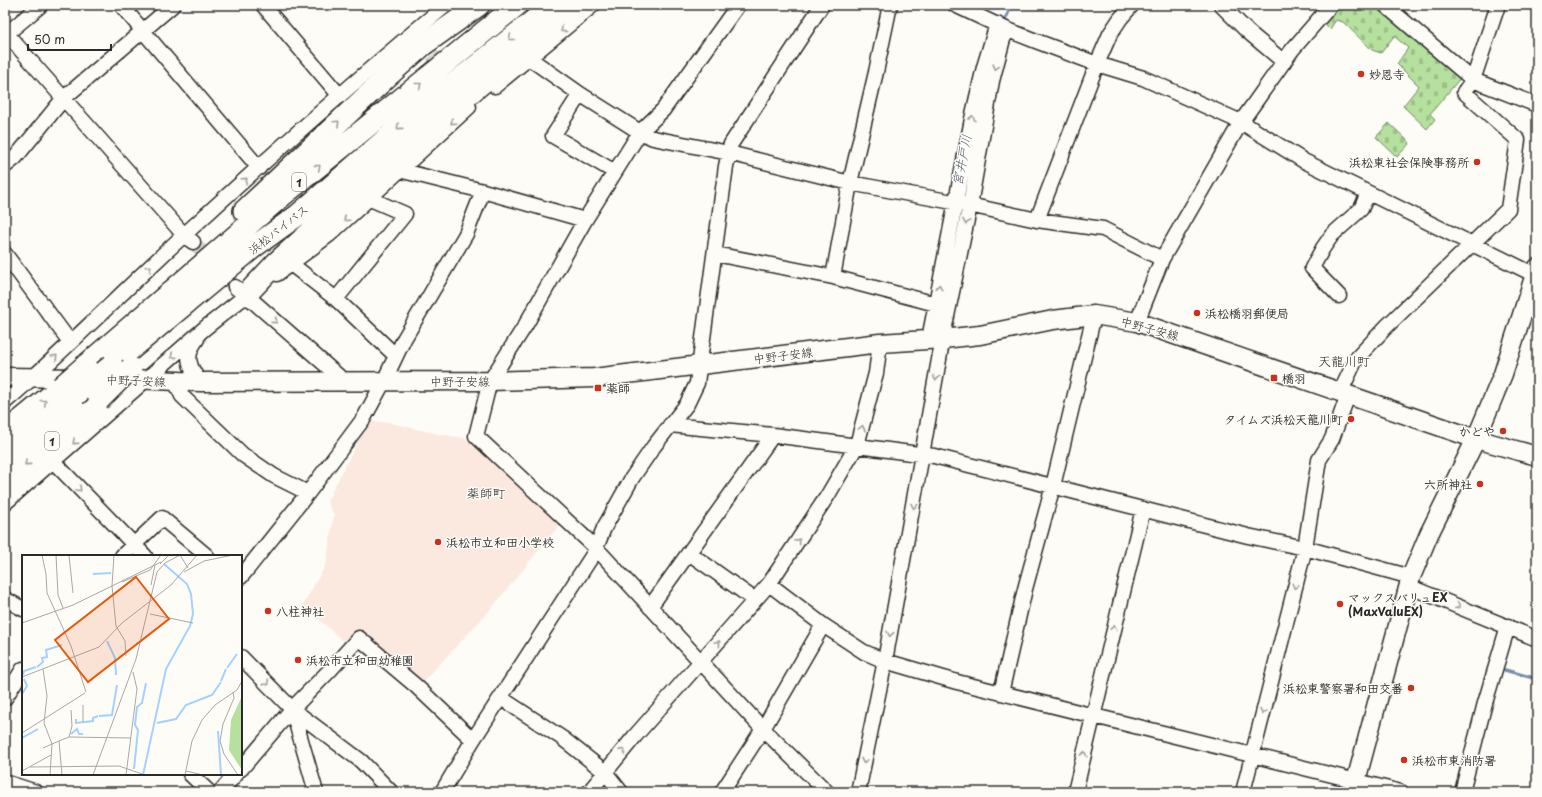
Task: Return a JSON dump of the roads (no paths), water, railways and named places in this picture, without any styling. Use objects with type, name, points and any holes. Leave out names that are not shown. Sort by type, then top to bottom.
[{"type":"highway","points":[[428,50],[479,5]]},
{"type":"highway","name":"浜松バイパス","points":[[5,456],[68,391],[86,365],[283,195],[517,5]]},
{"type":"highway","name":"浜松バイパス","points":[[5,433],[68,391],[130,371],[298,215],[408,119],[553,5]]},
{"type":"highway","points":[[240,291],[277,262],[387,163],[575,5]]},
{"type":"highway","name":"1","points":[[120,336],[181,270],[390,74],[428,50]]},
{"type":"highway","name":"1","points":[[5,483],[130,371]]},
{"type":"main road","points":[[1355,786],[1410,582],[1429,534],[1476,439],[1503,374],[1536,273]]},
{"type":"main road","name":"中野子安線","points":[[5,377],[130,371],[175,381],[200,382],[490,381],[594,378],[880,344],[980,335],[1053,320],[1094,315],[1137,322],[1476,439],[1537,456]]},
{"type":"street","points":[[41,5],[6,34],[189,239]]},
{"type":"street","points":[[121,5],[259,168]]},
{"type":"street","points":[[5,166],[16,158],[64,98],[173,5]]},
{"type":"street","points":[[262,5],[340,96]]},
{"type":"street","points":[[17,415],[6,400],[35,376],[70,342],[189,239],[259,168],[367,72],[446,5]]},
{"type":"street","points":[[367,72],[413,43],[428,50],[427,36],[450,5]]},
{"type":"street","points":[[200,382],[191,370],[189,356],[192,346],[205,328],[240,291],[291,264],[328,235],[470,103],[529,58],[593,5]]},
{"type":"street","points":[[738,5],[663,110],[640,132],[585,220],[525,326],[490,381],[476,436],[596,548],[701,662],[827,792]]},
{"type":"street","points":[[442,792],[594,553],[604,528],[632,478],[686,404],[697,383],[698,365],[715,254],[726,166],[731,144],[822,5]]},
{"type":"street","points":[[833,277],[850,183],[890,5]]},
{"type":"street","points":[[955,5],[975,10],[1002,27],[1097,64],[1144,78],[1241,122],[1304,161],[1536,273]]},
{"type":"street","points":[[1037,220],[1110,34],[1132,5]]},
{"type":"street","points":[[1221,5],[1284,62]]},
{"type":"street","points":[[1137,322],[1162,259],[1241,122],[1297,44],[1331,5]]},
{"type":"street","points":[[1386,5],[1473,80],[1537,105]]},
{"type":"street","points":[[1243,792],[1305,548],[1319,460],[1332,439],[1344,394],[1356,359],[1387,326],[1508,210],[1518,140],[1464,92],[1473,80],[1498,5]]},
{"type":"street","points":[[936,339],[936,304],[963,204],[1003,39],[1002,27]]},
{"type":"street","points":[[529,58],[580,94],[640,132],[653,138],[729,153],[850,183],[963,204],[1037,220],[1103,229],[1162,259]]},
{"type":"street","points":[[580,94],[552,136],[615,172]]},
{"type":"street","points":[[399,170],[483,191],[585,220]]},
{"type":"street","points":[[242,576],[308,493],[364,418],[404,339],[466,234],[483,191]]},
{"type":"street","points":[[1340,296],[1312,268],[1332,235],[1361,209],[1368,193]]},
{"type":"street","points":[[336,299],[405,214],[368,198]]},
{"type":"street","points":[[858,792],[886,661],[923,454],[936,339],[963,204]]},
{"type":"street","points":[[5,254],[70,342]]},
{"type":"street","points":[[715,254],[833,277],[936,304]]},
{"type":"street","points":[[291,264],[336,299],[396,356]]},
{"type":"street","points":[[240,291],[344,382]]},
{"type":"street","points":[[1001,693],[1025,589],[1053,486],[1094,315]]},
{"type":"street","points":[[5,503],[130,371],[205,328]]},
{"type":"street","points":[[589,792],[635,736],[769,584],[828,495],[857,445],[876,373],[880,344]]},
{"type":"street","points":[[175,381],[182,396],[243,455],[274,476],[308,493]]},
{"type":"street","points":[[670,425],[773,435],[934,456],[1248,536],[1305,548],[1410,582],[1537,638]]},
{"type":"street","points":[[650,607],[773,435]]},
{"type":"street","points":[[49,458],[143,555]]},
{"type":"street","points":[[1075,792],[1143,509]]},
{"type":"street","points":[[123,555],[162,518],[206,555]]},
{"type":"street","points":[[689,553],[755,600]]},
{"type":"street","points":[[769,584],[824,625],[864,652],[886,661],[957,682],[1252,755],[1355,786],[1401,792]]},
{"type":"street","points":[[5,599],[22,608]]},
{"type":"street","points":[[722,792],[764,728],[824,625]]},
{"type":"street","points":[[1462,792],[1485,703],[1508,626]]},
{"type":"street","points":[[242,768],[292,709],[359,638],[416,686],[474,740]]},
{"type":"street","points":[[242,658],[292,709],[361,761],[391,792]]},
{"type":"street","points":[[5,698],[22,671]]},
{"type":"street","points":[[501,698],[562,738],[605,772],[621,792]]},
{"type":"street","points":[[292,709],[316,792]]},
{"type":"street","points":[[191,775],[209,792]]},
{"type":"street","points":[[220,792],[235,775]]},
{"type":"street","points":[[5,782],[36,792]]},
{"type":"waterway","name":"宮井戸川","points":[[1003,24],[1012,5]]},
{"type":"waterway","points":[[1505,670],[1537,679]]},
{"type":"tunnel","points":[[432,55],[447,73]]},
{"type":"tunnel","points":[[193,242],[235,287]]},
{"type":"place","name":"妙恩寺","points":[[1361,74]]},
{"type":"place","name":"浜松東社会保険事務所","points":[[1477,162]]},
{"type":"place","name":"浜松橋羽郵便局","points":[[1197,313]]},
{"type":"place","name":"橋羽","points":[[1274,378]]},
{"type":"place","name":"薬師","points":[[598,388]]},
{"type":"place","name":"タイムズ浜松天龍川町","points":[[1351,419]]},
{"type":"place","name":"かどや","points":[[1503,431]]},
{"type":"place","name":"六所神社","points":[[1480,484]]},
{"type":"place","name":"浜松市立和田小学校","points":[[438,542]]},
{"type":"place","name":"マックスバリュEX (MaxValuEX)","points":[[1340,604]]},
{"type":"place","name":"八柱神社","points":[[268,611]]},
{"type":"place","name":"浜松市立和田幼稚園","points":[[298,660]]},
{"type":"place","name":"浜松東警察署和田交番","points":[[1411,688]]},
{"type":"place","name":"浜松市東消防署","points":[[1404,760]]},
{"type":"district","name":"天龍川町","points":[[1344,360]]},
{"type":"district","name":"薬師町","points":[[486,492]]}]
